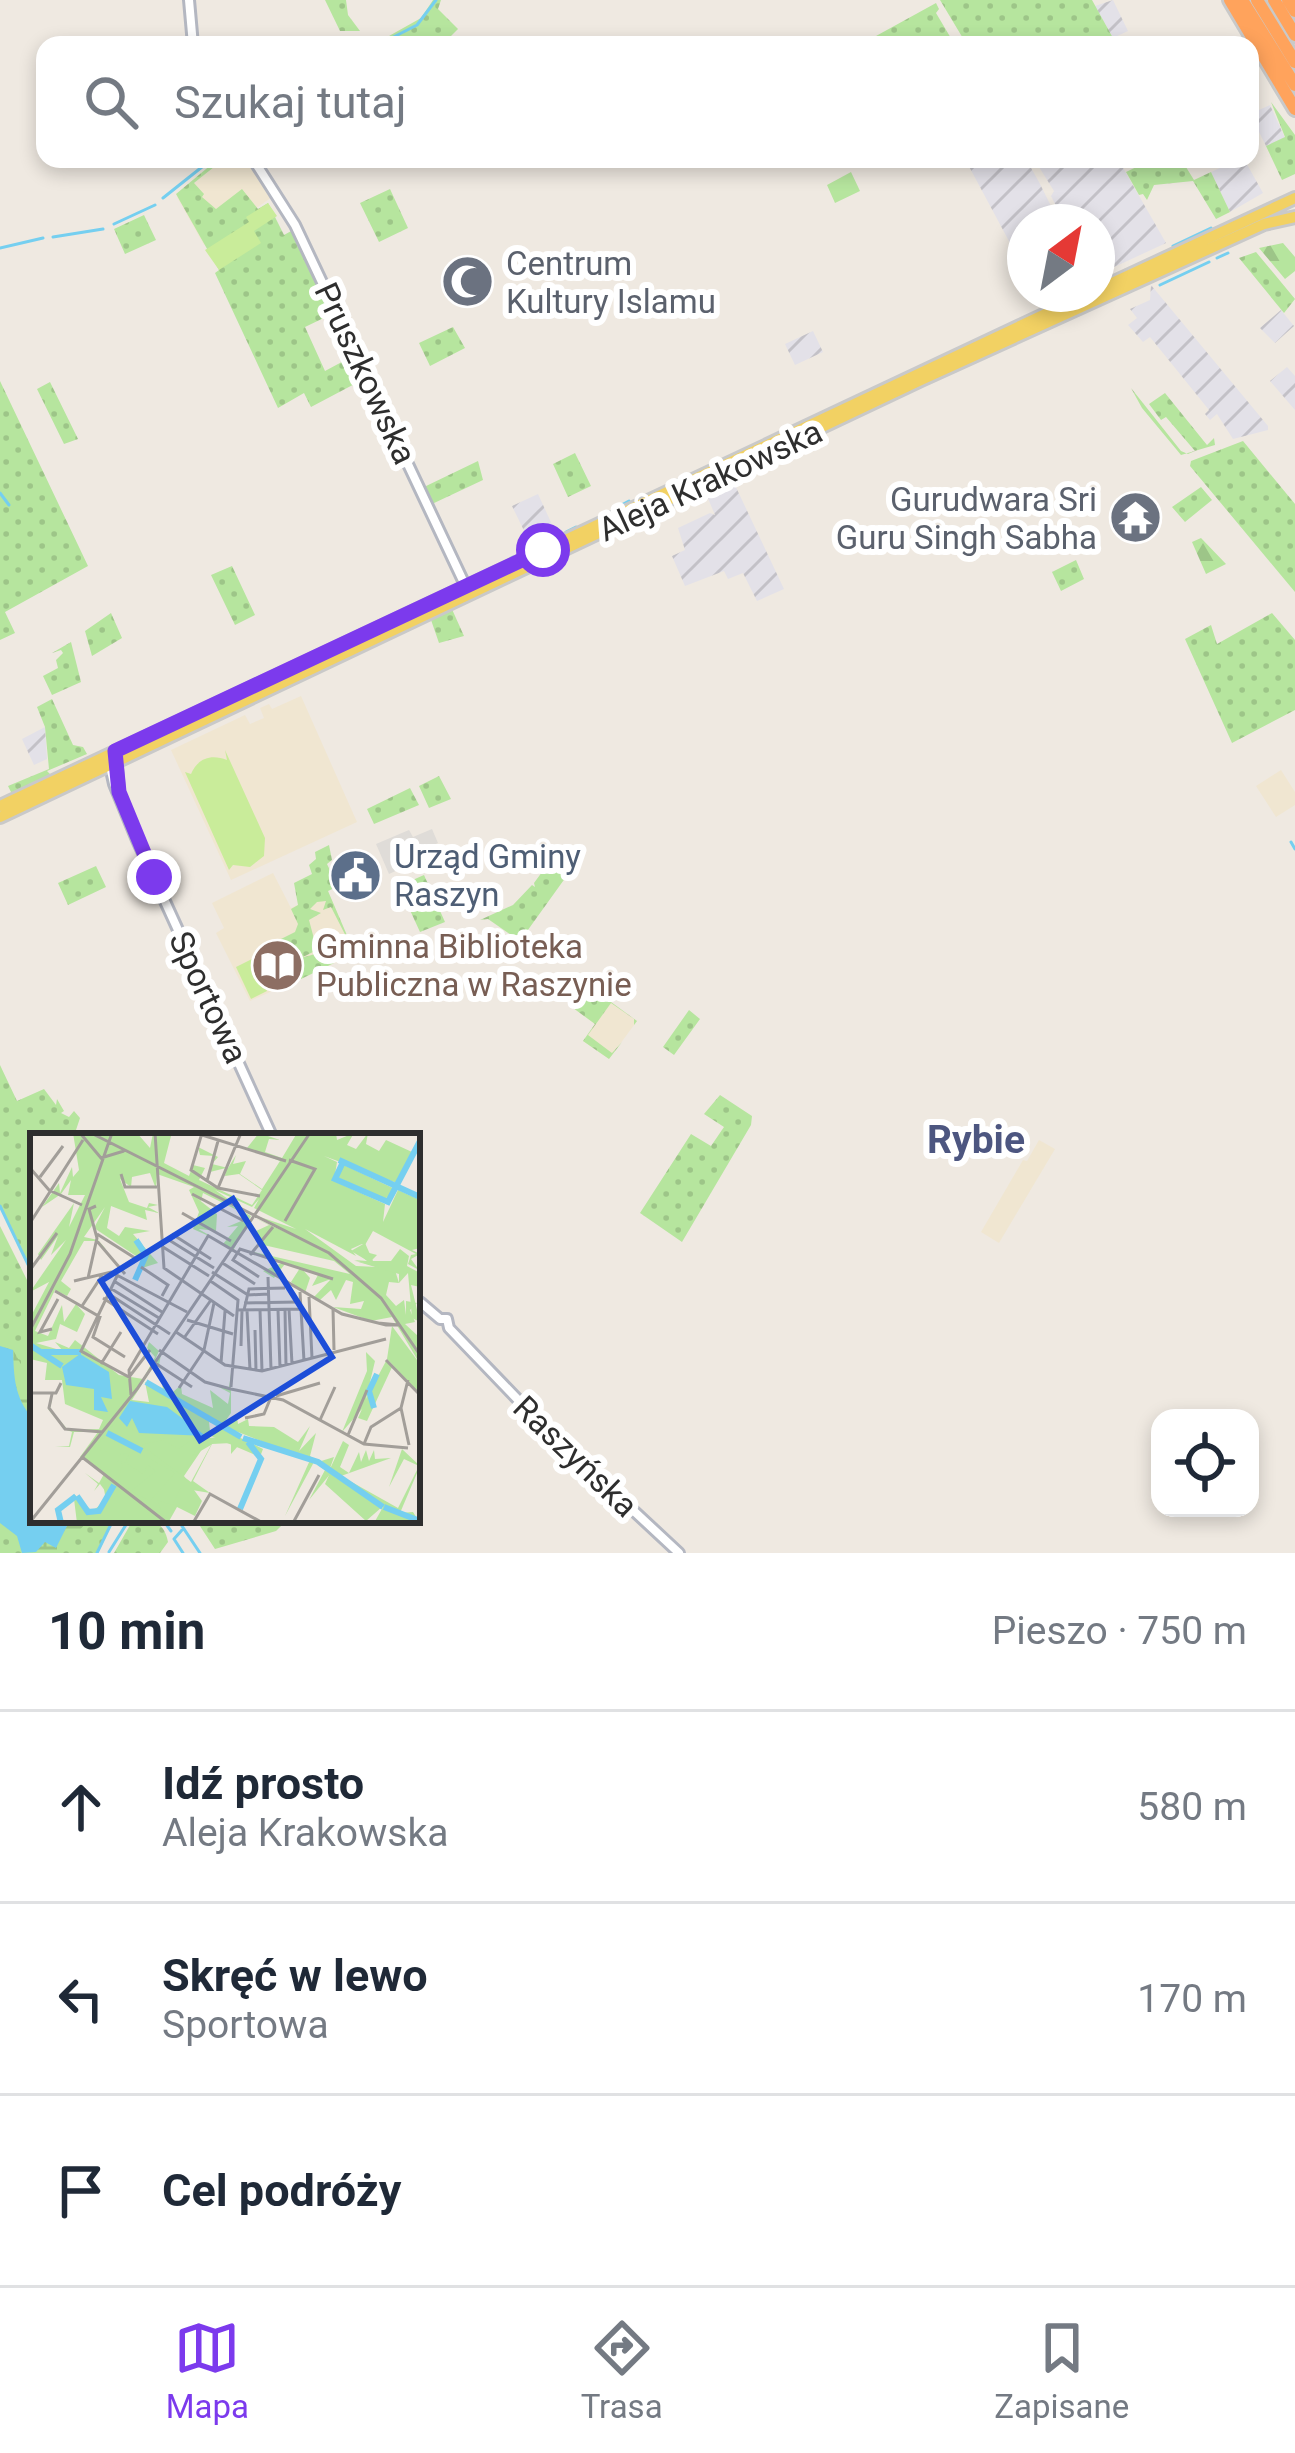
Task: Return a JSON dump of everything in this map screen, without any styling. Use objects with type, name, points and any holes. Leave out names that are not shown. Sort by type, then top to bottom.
[{"type":"highway","points":[[1230,0],[1251,36]]},
{"type":"highway","points":[[1242,0],[1295,86]]},
{"type":"highway","points":[[1257,0],[1295,62]]},
{"type":"highway","points":[[1274,0],[1295,34]]},
{"type":"highway","points":[[1288,0],[1295,11]]},
{"type":"highway","points":[[1259,49],[1295,109]]},
{"type":"main road","points":[[1115,282],[1295,198]]},
{"type":"main road","name":"Aleja Krakowska","points":[[467,589],[1264,224],[1295,217]]},
{"type":"main road","name":"Aleja Krakowska","points":[[0,806],[112,758],[1050,312]]},
{"type":"main road","name":"Aleja Krakowska","points":[[0,817],[112,758]]},
{"type":"street","points":[[189,0],[194,36]]},
{"type":"street","name":"Pruszkowska","points":[[259,168],[296,225],[467,589]]},
{"type":"street","name":"Sportowa","points":[[112,758],[119,792],[271,1133]]},
{"type":"street","name":"Raszyńska","points":[[420,1303],[438,1320],[438,1328],[447,1329],[679,1553]]},
{"type":"shaded area","points":[[1113,0],[1128,31],[1112,36],[1095,6]]},
{"type":"shaded area","points":[[1270,105],[1285,138],[1266,146],[1259,132],[1259,110]]},
{"type":"shaded area","points":[[213,168],[252,168],[272,197],[204,245],[177,197]]},
{"type":"shaded area","points":[[970,168],[1031,168],[1050,204],[1007,204],[1007,237]]},
{"type":"shaded area","points":[[1040,168],[1123,168],[1166,243],[1115,267],[1115,204],[1055,204],[1054,191]]},
{"type":"shaded area","points":[[1249,168],[1263,193],[1230,212],[1211,172]]},
{"type":"shaded area","points":[[1151,285],[1268,430],[1233,439],[1217,414],[1210,420],[1205,414],[1209,410],[1150,337],[1143,342],[1128,325],[1137,318],[1130,309],[1150,300]]},
{"type":"shaded area","points":[[1281,310],[1294,326],[1275,343],[1260,328]]},
{"type":"shaded area","points":[[813,331],[823,352],[795,365],[785,344]]},
{"type":"shaded area","points":[[1287,367],[1295,376],[1295,410],[1270,381]]},
{"type":"shaded area","points":[[734,483],[784,589],[757,601],[743,573],[728,579],[724,571],[685,586],[672,556],[685,550],[678,528],[715,515],[707,496]]},
{"type":"shaded area","points":[[538,494],[555,531],[530,543],[512,506]]},
{"type":"shaded area","points":[[301,696],[357,822],[231,880],[171,750],[245,715],[250,724],[264,718],[260,708],[269,704],[272,709]]},
{"type":"shaded area","points":[[45,727],[47,759],[34,765],[22,739]]},
{"type":"shaded area","points":[[1281,770],[1295,792],[1295,805],[1276,817],[1256,786]]},
{"type":"shaded area","points":[[432,829],[438,843],[419,852],[422,859],[389,874],[376,844],[409,830],[413,837]]},
{"type":"shaded area","points":[[273,873],[291,908],[328,891],[355,954],[250,1001],[216,933],[224,928],[212,903]]},
{"type":"shaded area","points":[[585,983],[637,1021],[609,1059],[583,1041],[595,1024],[569,1005]]},
{"type":"shaded area","points":[[1039,1140],[1055,1149],[999,1243],[981,1232]]},
{"type":"green space","points":[[325,0],[346,0],[348,15],[360,31],[340,31]]},
{"type":"green space","points":[[433,0],[441,0],[438,9],[458,29],[451,36],[389,36],[421,18]]},
{"type":"green space","points":[[940,0],[1092,0],[1112,36],[962,36]]},
{"type":"green space","points":[[936,3],[936,13],[950,36],[876,36]]},
{"type":"green space","points":[[1271,102],[1295,135],[1295,174],[1282,180],[1266,146],[1285,137]]},
{"type":"green space","points":[[213,168],[194,183],[216,209],[242,189],[258,209],[268,203],[284,235],[293,230],[334,317],[305,327],[325,371],[351,357],[336,321],[364,379],[311,407],[304,393],[278,408],[215,273],[219,270],[176,194]]},
{"type":"green space","points":[[1187,168],[1194,180],[1211,172],[1230,212],[1216,219],[1193,181],[1154,185],[1147,200],[1126,172]]},
{"type":"green space","points":[[851,172],[860,191],[835,203],[827,185]]},
{"type":"green space","points":[[390,189],[408,228],[379,242],[360,203]]},
{"type":"green space","points":[[268,203],[277,216],[254,231],[261,243],[219,270],[205,250],[249,222],[246,217]]},
{"type":"green space","points":[[144,215],[156,240],[125,254],[114,229]]},
{"type":"green space","points":[[1283,243],[1295,257],[1295,271],[1285,279],[1259,248]]},
{"type":"green space","points":[[1256,252],[1295,299],[1284,313],[1239,258]]},
{"type":"green space","points":[[453,327],[465,348],[430,366],[419,343]]},
{"type":"green space","points":[[0,381],[88,566],[5,612],[15,633],[0,640]]},
{"type":"green space","points":[[50,382],[78,439],[64,444],[37,389]]},
{"type":"green space","points":[[1131,388],[1181,451],[1187,453],[1181,455]]},
{"type":"green space","points":[[1165,393],[1207,445],[1214,438],[1215,445],[1195,451],[1149,404]]},
{"type":"green space","points":[[1243,441],[1295,504],[1295,592],[1190,466],[1191,461]]},
{"type":"green space","points":[[575,453],[591,486],[568,497],[553,464]]},
{"type":"green space","points":[[478,461],[483,480],[432,504],[424,487]]},
{"type":"green space","points":[[1201,487],[1212,500],[1185,522],[1172,507]]},
{"type":"green space","points":[[1201,538],[1226,564],[1206,574],[1192,542]]},
{"type":"green space","points":[[1076,560],[1084,579],[1061,591],[1052,572]]},
{"type":"green space","points":[[232,566],[255,615],[235,625],[211,575]]},
{"type":"green space","points":[[451,607],[464,636],[439,643],[430,617]]},
{"type":"green space","points":[[111,613],[122,638],[92,656],[85,631]]},
{"type":"green space","points":[[1272,613],[1295,640],[1295,710],[1232,743],[1185,639],[1211,625],[1217,644]]},
{"type":"green space","points":[[71,642],[81,682],[52,695],[43,676],[58,668],[56,660],[63,653],[52,653]]},
{"type":"green space","points":[[52,699],[73,745],[83,747],[87,754],[47,771],[50,774],[13,796],[8,786],[49,769],[45,727],[37,707]]},
{"type":"green space","points":[[225,750],[265,838],[264,856],[250,867],[233,865],[229,870],[185,772],[191,774],[206,759],[227,760]]},
{"type":"green space","points":[[439,776],[451,799],[429,808],[419,786]]},
{"type":"green space","points":[[410,788],[419,805],[374,824],[367,809]]},
{"type":"green space","points":[[329,845],[332,860],[327,864],[341,885],[328,891],[355,954],[331,907],[323,910],[326,901],[317,902],[310,909],[321,913],[309,920],[317,950],[301,958],[315,954],[320,962],[331,957],[334,963],[301,979],[279,940],[295,932],[298,924],[291,909],[298,905],[294,883],[312,874],[309,865],[316,859],[315,852]]},
{"type":"green space","points":[[561,846],[576,863],[520,941],[488,919],[480,920],[513,905],[535,887]]},
{"type":"green space","points":[[96,866],[106,887],[68,905],[58,883]]},
{"type":"green space","points":[[424,875],[445,922],[420,932],[399,886]]},
{"type":"green space","points":[[252,959],[267,991],[251,999],[236,967]]},
{"type":"green space","points":[[585,983],[637,1021],[634,1025],[634,1019],[611,1003],[588,1035],[612,1053],[622,1042],[609,1059],[583,1041],[595,1024],[569,1005]]},
{"type":"green space","points":[[689,1010],[700,1019],[674,1055],[663,1047]]},
{"type":"green space","points":[[0,1065],[17,1101],[44,1089],[56,1105],[57,1099],[61,1113],[69,1117],[74,1111],[80,1118],[75,1133],[30,1133],[30,1268],[0,1206]]},
{"type":"green space","points":[[720,1095],[752,1116],[751,1125],[682,1242],[640,1213],[691,1134],[711,1146],[724,1127],[704,1114]]},
{"type":"green space","points":[[0,1226],[30,1286],[30,1523],[113,1523],[98,1553],[0,1553]]},
{"type":"green space","points":[[13,1350],[28,1385],[30,1415],[19,1395]]},
{"type":"green space","points":[[68,1523],[86,1523],[58,1553],[30,1553],[45,1541],[56,1547]]},
{"type":"green space","points":[[131,1523],[155,1523],[164,1530],[168,1542],[160,1553],[114,1553]]},
{"type":"green space","points":[[198,1523],[284,1523],[276,1531],[215,1549]]},
{"type":"water","points":[[0,1346],[13,1350],[19,1395],[30,1415],[30,1523],[68,1523],[56,1548],[45,1542],[36,1552],[22,1553],[17,1536],[0,1523]]},
{"type":"waterway","points":[[396,36],[417,25],[436,0]]},
{"type":"waterway","points":[[163,198],[201,168]]},
{"type":"waterway","points":[[114,224],[155,205]]},
{"type":"waterway","points":[[1173,246],[1211,228]]},
{"type":"waterway","points":[[53,237],[103,229]]},
{"type":"waterway","points":[[0,248],[43,238]]},
{"type":"waterway","points":[[1217,258],[1228,253]]},
{"type":"waterway","points":[[1160,285],[1209,262]]},
{"type":"waterway","points":[[0,493],[9,505]]},
{"type":"waterway","points":[[614,509],[629,501]]},
{"type":"waterway","points":[[566,532],[576,527]]},
{"type":"waterway","points":[[543,543],[555,538]]},
{"type":"waterway","points":[[530,549],[538,546]]},
{"type":"waterway","points":[[517,555],[526,551]]},
{"type":"waterway","points":[[1291,842],[1295,849]]},
{"type":"waterway","points":[[0,1206],[30,1269]]},
{"type":"waterway","points":[[97,1553],[112,1523]]},
{"type":"waterway","points":[[109,1552],[127,1523]]},
{"type":"waterway","points":[[165,1523],[171,1531]]},
{"type":"waterway","points":[[180,1523],[200,1553]]},
{"type":"waterway","points":[[182,1530],[174,1539],[183,1553]]},
{"type":"place","name":"Centrum Kultury Islamu","points":[[467,282]]},
{"type":"place","name":"Gurudwara Sri Guru Singh Sabha","points":[[1136,518]]},
{"type":"place","name":"Urząd Gminy Raszyn","points":[[355,875]]},
{"type":"place","name":"Gminna Biblioteka Publiczna w Raszynie","points":[[277,965]]},
{"type":"district","name":"Rybie","points":[[976,1139]]},
{"type":"route","points":[[154,877],[119,792],[115,751],[543,550]]}]
